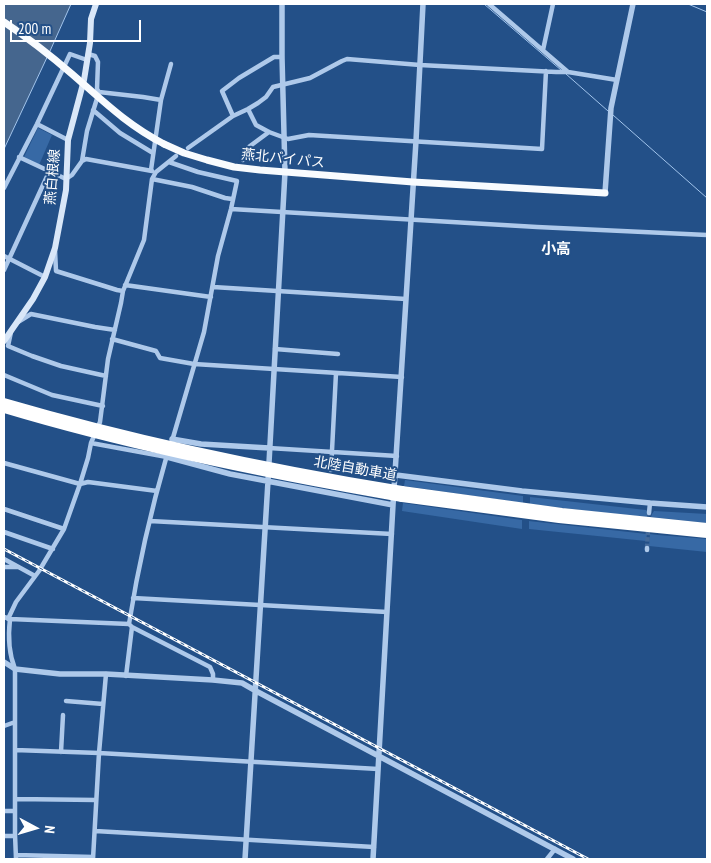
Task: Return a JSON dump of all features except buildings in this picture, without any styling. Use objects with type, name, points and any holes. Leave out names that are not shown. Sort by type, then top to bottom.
[{"type":"highway","name":"燕北バイパス","points":[[4,22],[55,59],[113,111],[146,135],[184,153],[222,164],[285,172],[414,182],[606,193]]},
{"type":"highway","name":"北陸自動車道","points":[[4,402],[99,428],[402,494],[707,527]]},
{"type":"highway","name":"北陸自動車道","points":[[4,409],[74,429],[192,458],[294,478],[559,519],[707,534]]},
{"type":"main road","name":"燕白根線","points":[[6,343],[11,331],[33,299],[45,277],[55,248],[66,190],[68,140],[84,80],[91,19],[96,4]]},
{"type":"street","points":[[245,859],[285,172],[282,4]]},
{"type":"street","points":[[373,859],[423,4]]},
{"type":"street","points":[[489,4],[568,72]]},
{"type":"street","points":[[543,50],[553,4]]},
{"type":"street","points":[[606,193],[611,108],[633,4]]},
{"type":"street","points":[[4,188],[70,54],[88,57],[95,56],[98,62],[99,92],[85,139],[82,161],[72,175],[66,179],[20,158]]},
{"type":"street","points":[[233,116],[222,91],[239,78],[274,57],[282,57]]},
{"type":"street","points":[[188,148],[233,116],[266,97],[273,87],[310,78],[347,59],[420,65],[568,72],[617,80]]},
{"type":"street","points":[[106,674],[93,858],[16,857],[15,669],[7,618],[64,529],[80,484],[91,443],[100,422],[112,340],[123,291],[144,240],[161,100],[171,64]]},
{"type":"street","points":[[248,109],[256,124],[269,132],[291,139],[308,135],[542,149],[546,72]]},
{"type":"street","points":[[99,92],[161,100]]},
{"type":"street","points":[[93,110],[120,133],[154,153]]},
{"type":"street","points":[[36,124],[68,140]]},
{"type":"street","points":[[243,160],[246,149],[269,132]]},
{"type":"street","points":[[82,161],[86,159],[153,171],[176,156]]},
{"type":"street","points":[[126,676],[133,598],[150,521],[157,491],[204,332],[218,256],[232,209],[232,200],[237,181],[198,172],[169,162]]},
{"type":"street","points":[[4,270],[49,172]]},
{"type":"street","points":[[152,180],[192,187],[232,200]]},
{"type":"street","points":[[232,209],[707,235]]},
{"type":"street","points":[[55,248],[56,271],[123,291]]},
{"type":"street","points":[[4,256],[45,277]]},
{"type":"street","points":[[125,285],[211,297]]},
{"type":"street","points":[[213,287],[406,299]]},
{"type":"street","points":[[17,324],[31,314],[115,330]]},
{"type":"street","points":[[112,340],[156,351],[160,358],[194,364],[402,377]]},
{"type":"street","points":[[4,352],[6,343],[32,356],[61,366],[106,376]]},
{"type":"street","points":[[275,349],[338,354]]},
{"type":"street","points":[[331,470],[336,374]]},
{"type":"street","points":[[4,375],[52,395],[103,406]]},
{"type":"street","points":[[172,439],[201,444],[397,456]]},
{"type":"street","points":[[91,443],[167,457],[230,474],[393,505]]},
{"type":"street","points":[[4,463],[80,484],[88,482],[157,491]]},
{"type":"street","points":[[396,474],[522,491],[707,507]]},
{"type":"street","points":[[649,513],[650,503]]},
{"type":"street","points":[[4,509],[64,529]]},
{"type":"street","points":[[150,521],[392,534]]},
{"type":"street","points":[[4,532],[53,548]]},
{"type":"street","points":[[4,559],[35,576]]},
{"type":"street","points":[[4,567],[19,567]]},
{"type":"street","points":[[133,598],[386,612]]},
{"type":"street","points":[[7,618],[131,625],[210,667],[213,680]]},
{"type":"street","points":[[4,662],[15,669],[60,674],[106,674],[242,683],[573,859]]},
{"type":"street","points":[[66,701],[103,704]]},
{"type":"street","points":[[61,752],[62,715]]},
{"type":"street","points":[[4,726],[15,722]]},
{"type":"street","points":[[15,750],[378,769]]},
{"type":"street","points":[[15,798],[96,800]]},
{"type":"street","points":[[4,811],[15,811]]},
{"type":"street","points":[[95,831],[374,846]]},
{"type":"street","points":[[4,836],[15,836]]},
{"type":"street","points":[[548,859],[556,849]]},
{"type":"shaded area","points":[[4,4],[71,4],[4,149]]},
{"type":"shaded area","points":[[38,128],[52,135],[39,165],[24,157]]},
{"type":"shaded area","points":[[405,480],[523,496],[523,503],[404,486]]},
{"type":"shaded area","points":[[530,497],[646,510],[647,517],[530,504]]},
{"type":"shaded area","points":[[403,503],[522,520],[522,529],[402,511]]},
{"type":"shaded area","points":[[654,511],[707,514],[707,523],[651,517]]},
{"type":"shaded area","points":[[529,521],[647,534],[646,541],[529,529]]},
{"type":"shaded area","points":[[650,534],[707,539],[707,552],[649,546]]},
{"type":"waterway","points":[[484,4],[561,70]]},
{"type":"waterway","points":[[688,4],[707,12]]},
{"type":"waterway","points":[[566,74],[608,111]]},
{"type":"waterway","points":[[613,115],[707,198]]},
{"type":"tunnel","points":[[647,548],[649,513]]},
{"type":"railway","points":[[4,549],[588,859]]},
{"type":"district","name":"小高","points":[[556,250]]}]
